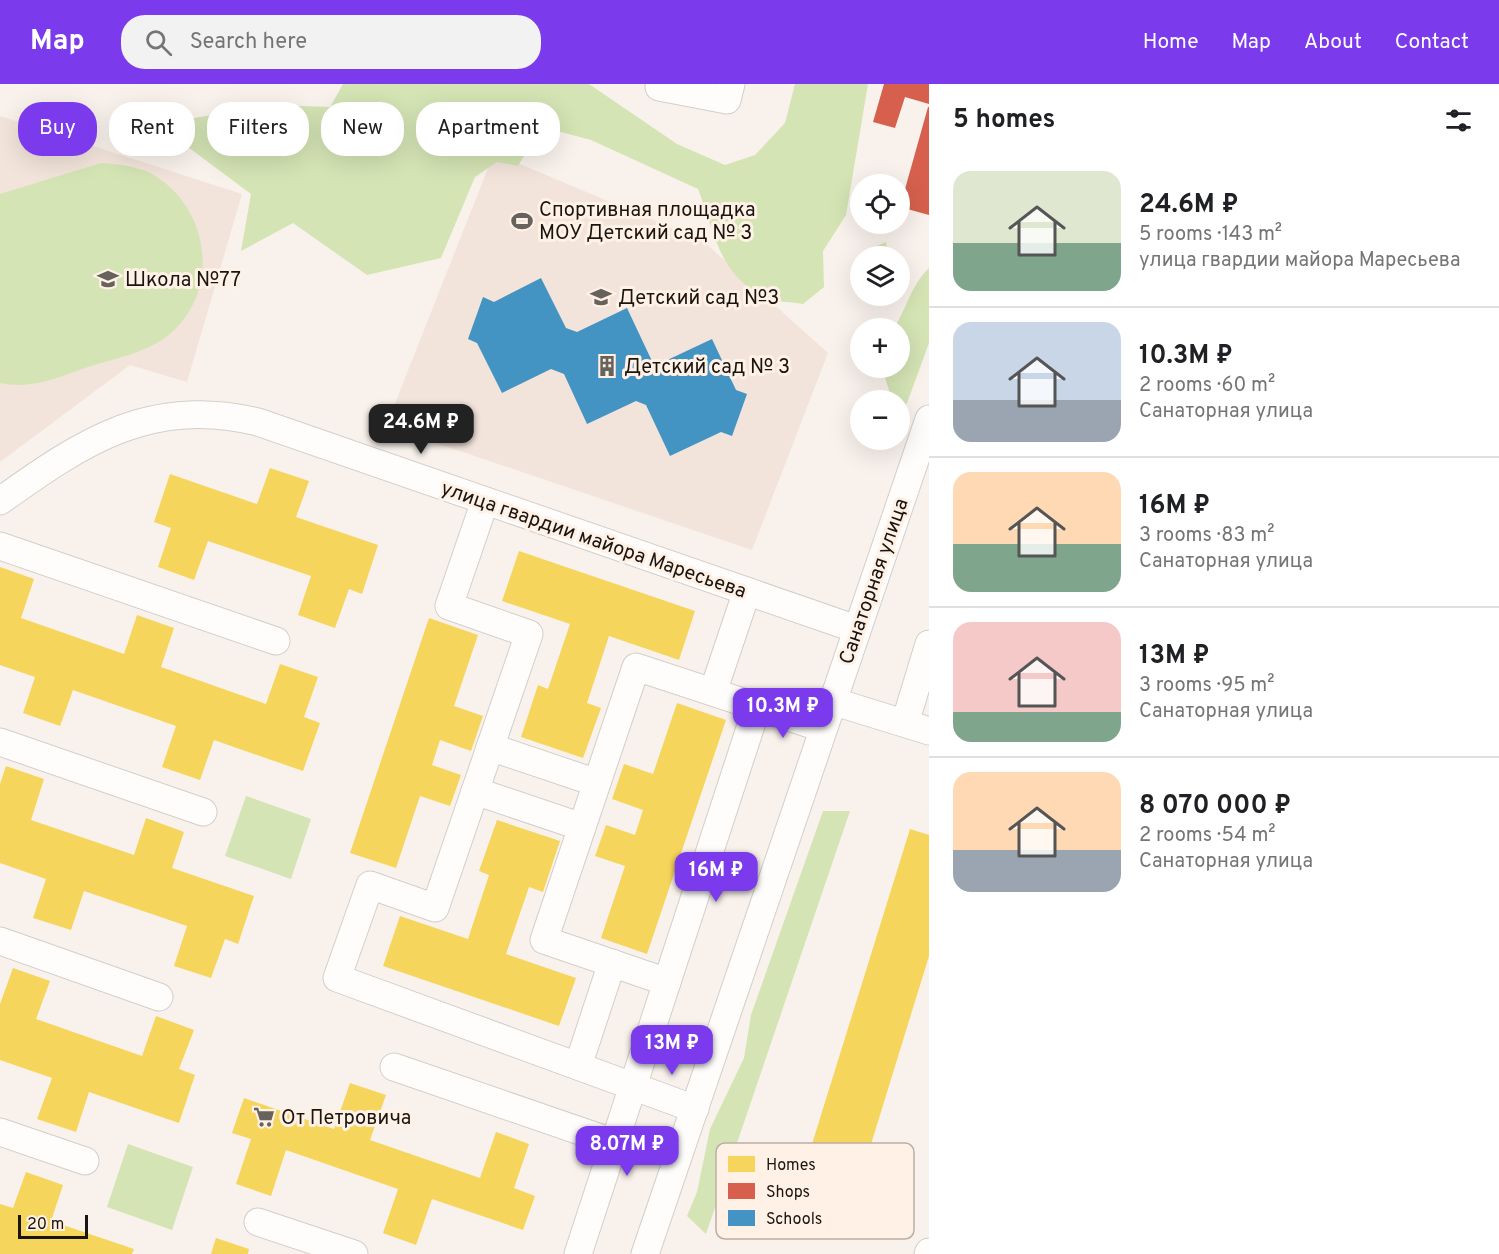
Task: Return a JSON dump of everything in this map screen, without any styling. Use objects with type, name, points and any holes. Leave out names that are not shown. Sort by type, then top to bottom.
[{"type":"street","points":[[660,84],[659,87],[727,100],[731,84]]},
{"type":"street","name":"улица гвардии майора Маресьева","points":[[0,501],[98,438],[153,419],[177,414],[230,416],[258,422],[856,629]]},
{"type":"street","name":"Санаторная улица","points":[[645,1254],[822,728],[929,419]]},
{"type":"street","points":[[485,501],[449,606],[529,634],[435,908],[370,885],[337,978],[695,1109]]},
{"type":"street","points":[[0,546],[276,641]]},
{"type":"street","points":[[713,692],[747,591]]},
{"type":"street","points":[[832,701],[917,727],[929,644]]},
{"type":"street","points":[[667,982],[544,940],[636,668],[822,728]]},
{"type":"street","points":[[578,1254],[757,707]]},
{"type":"street","points":[[0,742],[203,812]]},
{"type":"street","points":[[490,747],[597,783]]},
{"type":"street","points":[[475,791],[582,827]]},
{"type":"street","points":[[0,940],[159,997]]},
{"type":"street","points":[[578,1066],[612,963]]},
{"type":"street","points":[[394,1067],[615,1143]]},
{"type":"street","points":[[0,1132],[85,1161]]},
{"type":"street","points":[[258,1222],[354,1254]]},
{"type":"shaded area","name":"Школа №77","points":[[0,116],[18,122],[18,156],[97,156],[97,147],[109,151],[109,156],[124,156],[242,194],[187,382],[130,365],[0,462]]},
{"type":"shaded area","name":"Детский сад №3","points":[[493,156],[501,156],[703,241],[828,353],[752,550],[386,426]]},
{"type":"green space","points":[[343,84],[589,84],[677,144],[725,165],[755,155],[785,123],[795,84],[868,84],[853,174],[850,174],[846,215],[823,251],[824,287],[803,304],[770,299],[738,278],[728,266],[721,252],[698,189],[591,140],[560,132],[560,102],[416,102],[416,156],[524,156],[518,166],[497,162],[475,177],[441,258],[367,275],[293,223],[241,251],[251,194],[195,152],[195,118],[207,116],[207,156],[309,156],[309,106],[321,107],[321,156],[404,156],[404,102],[333,102]]},
{"type":"green space","name":"Школа №77","points":[[101,163],[132,167],[150,173],[170,187],[185,205],[196,225],[202,247],[202,270],[198,293],[188,314],[172,332],[154,345],[34,384],[0,383],[0,194]]},
{"type":"green space","points":[[929,268],[929,343],[910,395],[910,390],[889,390],[885,378],[910,378],[910,318],[899,318],[905,306],[910,306],[910,295]]},
{"type":"green space","points":[[246,796],[311,819],[291,879],[225,856]]},
{"type":"green space","points":[[823,811],[850,811],[737,1143],[716,1143],[716,1205],[706,1234],[687,1216],[697,1192],[710,1129],[744,1058],[751,1015]]},
{"type":"green space","points":[[128,1144],[193,1167],[172,1230],[107,1207]]},
{"type":"building: Homes","points":[[270,468],[309,481],[296,517],[378,545],[362,594],[349,589],[335,628],[298,615],[311,576],[208,541],[194,580],[158,567],[171,528],[154,522],[170,474],[257,504]]},
{"type":"building: Homes","points":[[519,551],[695,611],[679,660],[609,636],[587,703],[601,708],[583,758],[521,737],[538,685],[548,689],[570,624],[502,601]]},
{"type":"building: Homes","points":[[0,567],[34,579],[21,618],[124,654],[137,615],[174,628],[161,667],[266,704],[280,664],[318,677],[304,717],[320,723],[303,771],[214,740],[200,780],[162,767],[176,726],[73,690],[60,726],[23,713],[35,677],[0,665]]},
{"type":"building: Homes","points":[[429,618],[478,635],[454,706],[483,716],[471,751],[440,740],[432,765],[461,775],[450,806],[420,796],[396,868],[350,853]]},
{"type":"building: Homes","points":[[677,703],[726,720],[647,954],[601,938],[625,866],[595,856],[606,825],[635,835],[643,810],[612,799],[624,764],[653,774]]},
{"type":"building: Homes","points":[[6,766],[44,779],[31,820],[134,855],[146,818],[184,832],[172,868],[254,896],[238,944],[225,939],[211,978],[174,966],[187,926],[84,891],[71,930],[33,918],[46,879],[0,863],[0,784]]},
{"type":"building: Homes","points":[[497,820],[560,841],[543,892],[529,887],[506,954],[576,978],[559,1026],[383,966],[400,916],[468,939],[489,875],[479,871]]},
{"type":"building: Homes","points":[[910,829],[929,835],[929,956],[871,1143],[812,1143]]},
{"type":"building: Homes","points":[[13,968],[50,981],[36,1019],[142,1056],[156,1016],[194,1030],[179,1069],[195,1075],[179,1123],[89,1092],[76,1132],[37,1119],[52,1078],[0,1060],[0,1004]]},
{"type":"building: Homes","points":[[350,1083],[386,1095],[370,1140],[480,1178],[496,1132],[529,1144],[514,1188],[535,1196],[523,1230],[432,1199],[416,1245],[383,1233],[398,1189],[286,1150],[271,1196],[236,1184],[251,1139],[232,1133],[244,1098],[334,1129]]},
{"type":"building: Homes","points":[[26,1172],[63,1185],[51,1221],[134,1249],[132,1254],[0,1254],[0,1204],[13,1208]]},
{"type":"building: Homes","points":[[216,1238],[249,1249],[248,1254],[211,1254]]},
{"type":"building: Shops","points":[[884,84],[929,84],[929,104],[905,97],[895,128],[873,122]]},
{"type":"building: Shops","points":[[929,107],[929,215],[910,210],[909,174]]},
{"type":"building: Schools","name":"Детский сад № 3","points":[[541,278],[566,328],[577,332],[627,308],[651,359],[661,363],[712,339],[736,390],[747,394],[732,436],[721,432],[670,456],[646,405],[636,401],[587,424],[564,374],[551,369],[502,393],[477,343],[468,339],[483,297],[494,302]]},
{"type":"place","name":"Спортивная площадка МОУ Детский сад № 3","points":[[522,221]]},
{"type":"place","name":"Школа №77","points":[[108,279]]},
{"type":"place","name":"Детский сад №3","points":[[601,297]]},
{"type":"place","name":"Детский сад № 3","points":[[607,366]]},
{"type":"place","name":"От Петровича","points":[[264,1117]]}]
